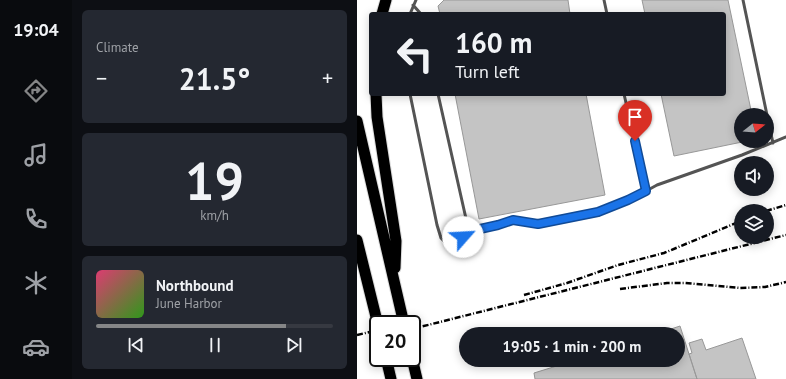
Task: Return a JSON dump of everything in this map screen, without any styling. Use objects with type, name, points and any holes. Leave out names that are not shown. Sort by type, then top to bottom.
[{"type":"highway","points":[[383,12],[385,0]]},
{"type":"highway","points":[[376,96],[377,117],[396,241],[395,282]]},
{"type":"highway","points":[[357,121],[402,315]]},
{"type":"highway","points":[[357,240],[376,315]]},
{"type":"highway","points":[[388,367],[391,379]]},
{"type":"highway","points":[[414,367],[417,379]]},
{"type":"lane","points":[[411,12],[416,0]]},
{"type":"lane","points":[[604,0],[607,12]]},
{"type":"lane","points":[[743,0],[765,108]]},
{"type":"lane","points":[[413,5],[419,12]]},
{"type":"lane","points":[[410,96],[437,225],[441,238],[447,244],[456,243],[471,231],[513,220],[538,224],[598,212],[628,200],[657,185],[760,148]]},
{"type":"lane","points":[[437,96],[469,232]]},
{"type":"lane","points":[[625,96],[646,191]]},
{"type":"lane","points":[[774,143],[786,138]]},
{"type":"building","points":[[444,0],[568,0],[570,12],[440,12],[438,6]]},
{"type":"building","points":[[642,0],[728,0],[751,108],[734,108],[734,144],[674,156],[661,96],[726,96],[726,12],[645,12]]},
{"type":"building","points":[[455,96],[586,96],[605,195],[479,219]]},
{"type":"building","points":[[742,338],[756,379],[697,379],[689,354],[692,353],[689,343],[702,339],[706,350]]},
{"type":"building","points":[[685,342],[697,379],[535,379],[534,373],[553,367],[685,367]]},
{"type":"railway","points":[[774,209],[786,205]]},
{"type":"railway","points":[[524,295],[567,283],[618,265],[664,253],[734,224]]},
{"type":"railway","points":[[421,327],[786,235]]},
{"type":"railway","points":[[620,289],[667,283],[685,283],[740,288],[765,287],[786,282]]},
{"type":"railway","points":[[357,335],[369,332]]},
{"type":"route","points":[[463,237],[471,231],[513,220],[530,224],[538,224],[598,212],[609,209],[646,191],[635,141]]}]
